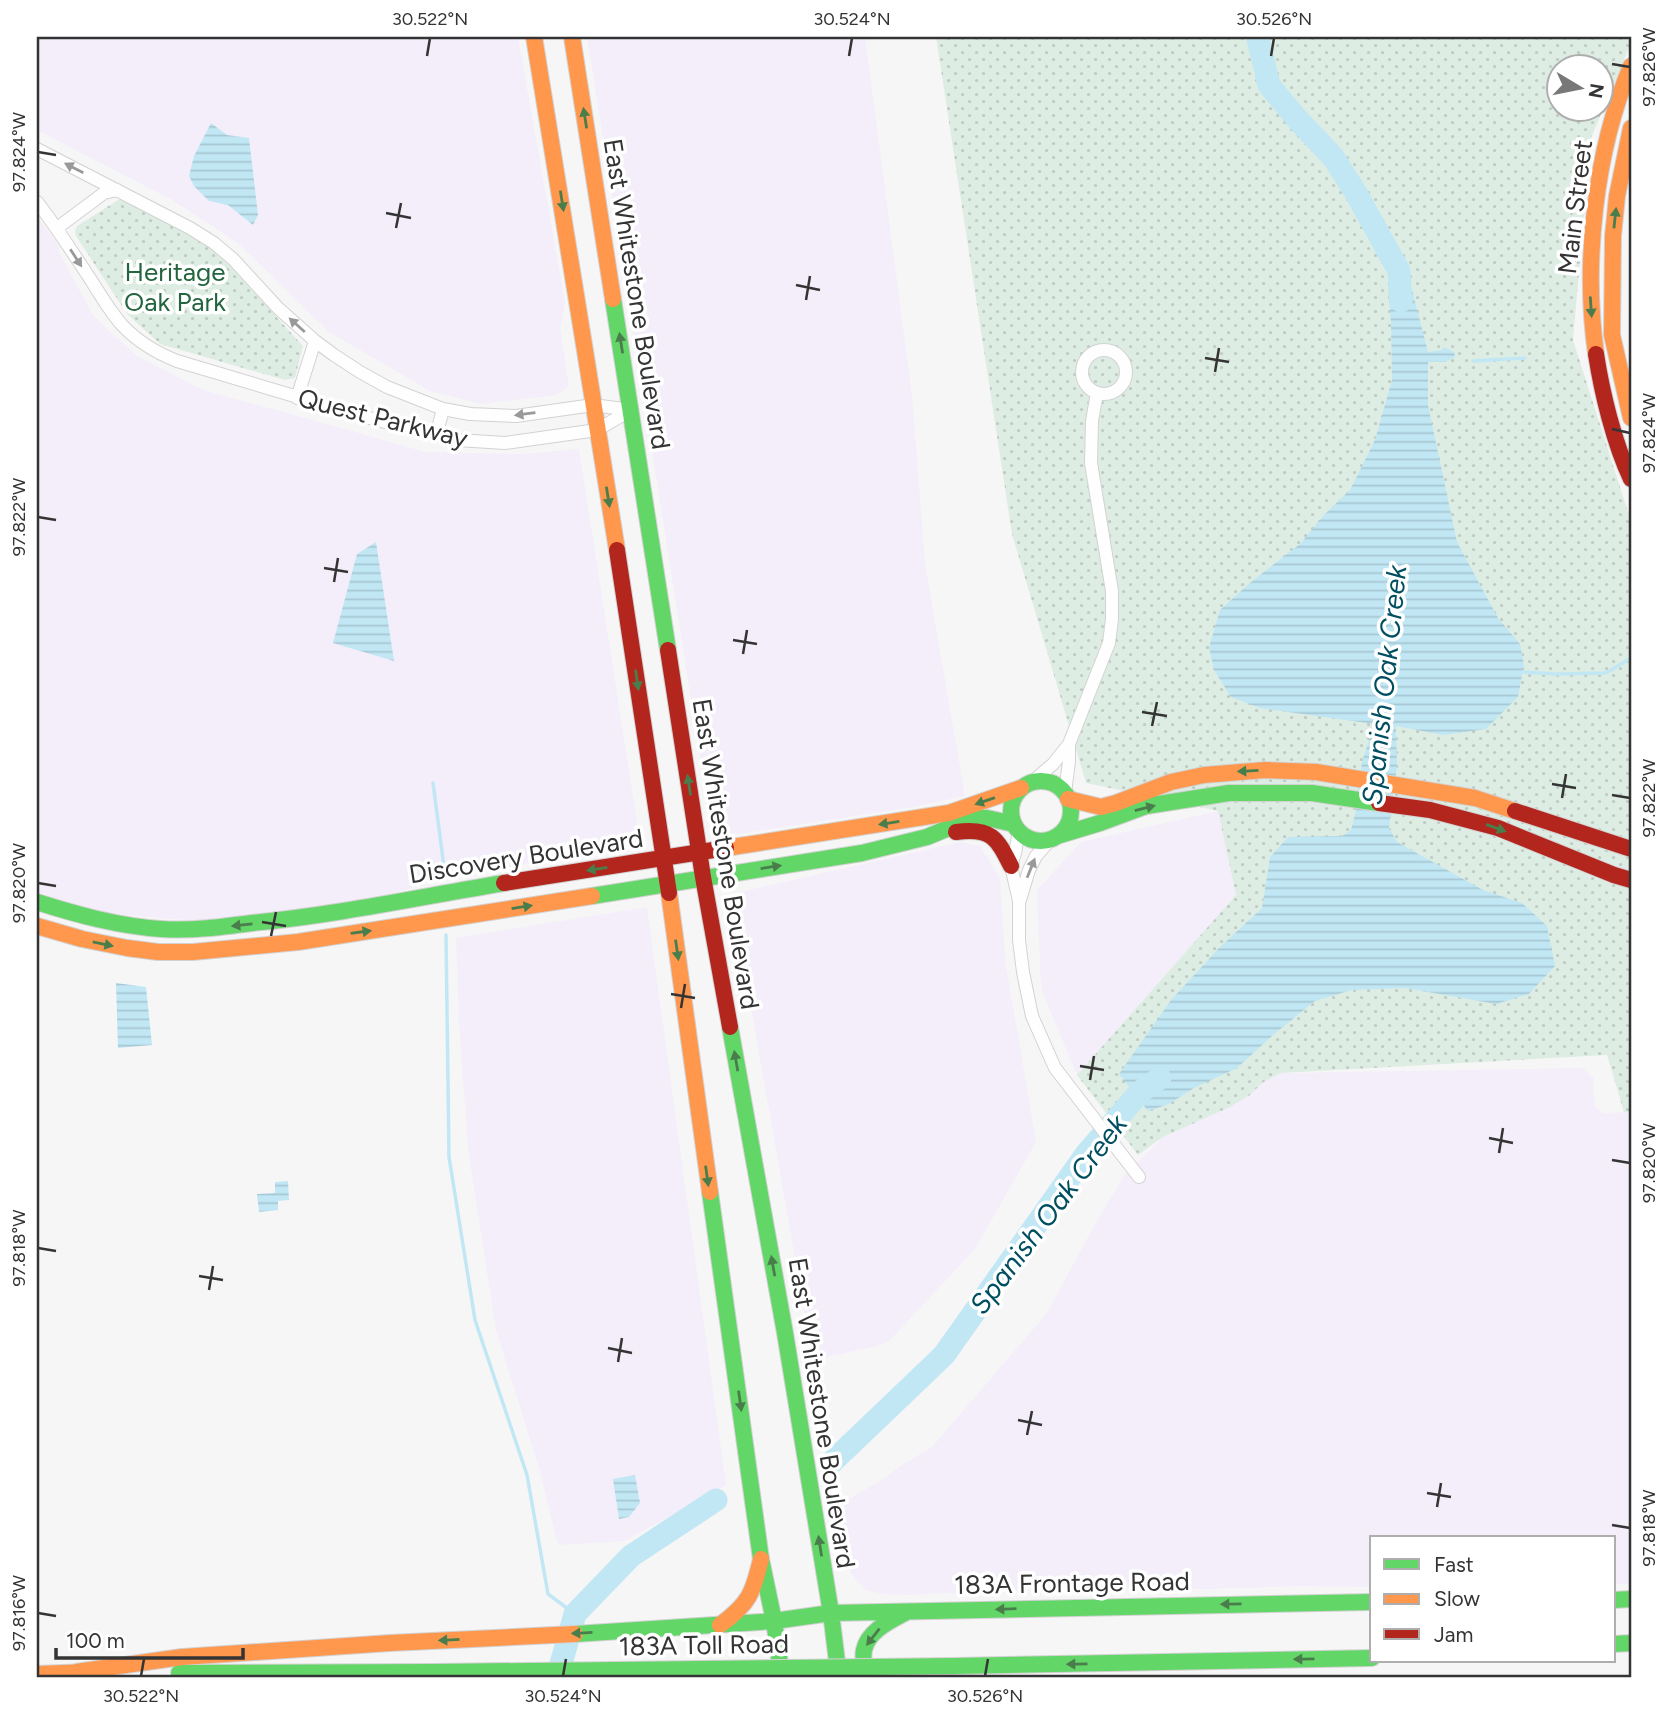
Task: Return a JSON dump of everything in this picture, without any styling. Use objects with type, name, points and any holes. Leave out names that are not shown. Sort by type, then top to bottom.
[{"type":"main road","points":[[534,37],[668,883],[761,1559],[782,1678]]},
{"type":"main road","name":"East Whitestone Boulevard","points":[[572,37],[699,853],[786,1333],[839,1678]]},
{"type":"main road","name":"Main Street","points":[[1631,66],[1607,142],[1592,236],[1589,282],[1593,338],[1608,410],[1631,479]]},
{"type":"main road","name":"Main Street","points":[[1631,128],[1617,196],[1613,236],[1612,335],[1631,418]]},
{"type":"main road","points":[[1607,142],[1626,148]]},
{"type":"main road","points":[[1593,338],[1612,335]]},
{"type":"main road","points":[[1066,796],[1101,807],[1171,782],[1204,775],[1265,770],[1316,772],[1475,798],[1631,849]]},
{"type":"main road","points":[[1054,838],[1069,819],[1070,805],[1066,796],[1050,782],[1038,781],[1026,785],[1017,793],[1011,805],[1012,818],[1017,828],[1030,839],[1054,838],[1146,806],[1186,799],[1229,793],[1312,793],[1430,810],[1465,818],[1498,828],[1631,880]]},
{"type":"main road","name":"Discovery Boulevard","points":[[37,902],[79,916],[162,929],[199,929],[294,919],[949,813],[1026,785]]},
{"type":"main road","name":"Discovery Boulevard","points":[[37,926],[109,946],[159,952],[298,942],[862,853],[927,837],[977,818],[987,818],[1017,828]]},
{"type":"main road","points":[[927,837],[964,830],[981,831],[999,842],[1011,866]]},
{"type":"main road","points":[[720,1625],[748,1601],[756,1583],[761,1559]]},
{"type":"main road","name":"183A Frontage Road","points":[[76,1672],[182,1657],[720,1625],[831,1613],[1370,1602]]},
{"type":"main road","points":[[866,1678],[864,1651],[870,1637],[884,1624],[909,1611]]},
{"type":"main road","name":"183A Toll Road","points":[[37,1674],[954,1666],[1370,1658]]},
{"type":"street","name":"Quest Parkway","points":[[37,149],[214,243],[315,341],[387,387],[443,409],[470,414],[516,415],[593,405],[631,410]]},
{"type":"street","points":[[57,228],[104,193],[117,190]]},
{"type":"street","name":"Quest Parkway","points":[[37,202],[123,326],[141,342],[177,361],[457,440],[505,443],[597,430],[631,410]]},
{"type":"street","points":[[297,397],[315,341]]},
{"type":"street","points":[[1026,785],[1053,764],[1069,744],[1109,643],[1112,591],[1091,463],[1092,421],[1097,393]]},
{"type":"street","points":[[436,436],[443,409]]},
{"type":"street","points":[[1066,796],[1069,744]]},
{"type":"street","points":[[1017,828],[1011,866],[1020,901]]},
{"type":"street","points":[[1054,838],[1036,856],[1020,901],[1019,940],[1032,1016],[1055,1068],[1139,1177]]},
{"type":"shaded area","points":[[37,37],[518,37],[565,302],[560,328],[569,386],[556,395],[482,404],[430,391],[329,332],[239,244],[172,200],[37,130]]},
{"type":"shaded area","points":[[587,37],[865,37],[912,395],[925,563],[965,796],[913,807],[738,834],[711,827]]},
{"type":"shaded area","points":[[37,216],[60,247],[58,250],[94,317],[137,356],[203,390],[425,452],[522,454],[579,449],[640,841],[574,856],[432,880],[408,889],[294,919],[198,921],[102,913],[37,892]]},
{"type":"shaded area","points":[[1218,811],[1236,895],[1077,1075],[1041,989],[1037,890],[1081,842]]},
{"type":"shaded area","points":[[960,842],[980,846],[1000,878],[1005,959],[1036,1142],[975,1249],[890,1340],[878,1346],[813,1360],[731,894]]},
{"type":"shaded area","points":[[647,907],[726,1485],[625,1541],[558,1545],[539,1468],[496,1330],[468,1149],[456,938]]},
{"type":"shaded area","points":[[1583,1068],[1594,1079],[1595,1107],[1603,1113],[1631,1112],[1631,1584],[1616,1584],[1616,1536],[1370,1536],[1370,1587],[1074,1587],[908,1595],[865,1590],[851,1573],[839,1536],[847,1500],[932,1447],[1047,1313],[1124,1176],[1163,1137],[1230,1107],[1250,1095],[1262,1083],[1281,1073]]},
{"type":"green space","points":[[936,37],[1631,37],[1616,79],[1616,52],[1546,52],[1546,122],[1598,122],[1591,138],[1573,340],[1631,518],[1631,1112],[1624,1112],[1607,1055],[1281,1073],[1262,1083],[1250,1095],[1230,1107],[1163,1137],[1138,1155],[1077,1075],[1236,895],[1218,811],[1086,783],[1012,534]]},
{"type":"green space","name":"Heritage Oak Park","points":[[118,200],[124,200],[203,241],[229,265],[303,346],[295,378],[285,380],[160,344],[127,314],[75,231],[77,226]]},
{"type":"water","points":[[211,123],[227,135],[249,138],[258,215],[253,225],[228,205],[209,201],[194,186],[189,176],[194,156]]},
{"type":"water","points":[[1399,271],[1409,278],[1428,352],[1444,347],[1454,352],[1455,357],[1445,362],[1428,362],[1428,405],[1457,542],[1498,618],[1520,644],[1524,665],[1518,697],[1486,729],[1443,735],[1396,726],[1397,767],[1389,828],[1397,842],[1483,890],[1522,903],[1547,926],[1555,966],[1529,994],[1496,1004],[1405,988],[1352,990],[1315,1001],[1237,1068],[1194,1088],[1169,1104],[1148,1111],[1119,1074],[1171,1000],[1219,948],[1262,908],[1270,857],[1288,837],[1342,836],[1351,830],[1362,762],[1374,724],[1260,708],[1231,697],[1214,670],[1209,647],[1220,610],[1300,544],[1350,490],[1375,440],[1392,380],[1388,285]]},
{"type":"water","points":[[376,542],[394,661],[333,643],[357,554]]},
{"type":"water","points":[[116,983],[146,987],[152,1045],[118,1048]]},
{"type":"water","points":[[288,1181],[289,1200],[278,1201],[278,1210],[259,1212],[257,1194],[275,1193],[275,1182]]},
{"type":"water","points":[[635,1475],[640,1503],[629,1517],[619,1519],[613,1479]]},
{"type":"waterway","name":"Spanish Oak Creek","points":[[1258,39],[1269,85],[1333,157],[1399,271],[1401,301]]},
{"type":"waterway","points":[[1473,361],[1525,358]]},
{"type":"waterway","points":[[1523,672],[1606,673],[1631,658]]},
{"type":"waterway","points":[[433,783],[444,867]]},
{"type":"waterway","points":[[446,935],[449,1157],[475,1320],[527,1475],[548,1594],[575,1614]]},
{"type":"waterway","name":"Spanish Oak Creek","points":[[830,1464],[944,1355],[1087,1153],[1140,1092],[1160,1078]]},
{"type":"waterway","name":"Spanish Oak Creek","points":[[557,1678],[575,1614],[631,1556],[716,1500]]},
{"type":"traffic: fast","points":[[613,299],[668,650]]},
{"type":"traffic: fast","points":[[1041,781],[1058,786],[1066,794],[1071,811],[1066,828],[1058,836],[1041,841],[1024,836],[1016,828],[1011,811],[1016,794],[1024,786],[1041,781]]},
{"type":"traffic: fast","points":[[1057,836],[1146,806],[1229,793],[1312,793],[1379,803]]},
{"type":"traffic: fast","points":[[592,896],[862,853],[927,837],[977,818],[1014,824]]},
{"type":"traffic: fast","points":[[37,902],[114,923],[161,929],[196,929],[315,915],[504,883]]},
{"type":"traffic: fast","points":[[730,1027],[785,1333],[831,1613],[839,1678]]},
{"type":"traffic: fast","points":[[710,1192],[761,1559],[782,1678]]},
{"type":"traffic: fast","points":[[1616,1600],[1631,1599]]},
{"type":"traffic: fast","points":[[774,1621],[831,1613],[1370,1602]]},
{"type":"traffic: fast","points":[[866,1678],[863,1657],[866,1643],[880,1627],[905,1613]]},
{"type":"traffic: fast","points":[[575,1634],[774,1621]]},
{"type":"traffic: fast","points":[[1616,1644],[1631,1643]]},
{"type":"traffic: fast","points":[[954,1666],[1370,1658]]},
{"type":"traffic: fast","points":[[434,1672],[954,1666]]},
{"type":"traffic: fast","points":[[179,1673],[434,1672]]},
{"type":"traffic: slow","points":[[534,37],[617,550]]},
{"type":"traffic: slow","points":[[572,37],[613,299]]},
{"type":"traffic: slow","points":[[1596,354],[1591,283],[1595,208],[1609,134],[1631,66]]},
{"type":"traffic: slow","points":[[1631,128],[1617,196],[1613,236],[1612,335],[1631,418]]},
{"type":"traffic: slow","points":[[1068,799],[1101,807],[1171,782],[1204,775],[1265,770],[1316,772],[1475,798],[1515,811]]},
{"type":"traffic: slow","points":[[726,848],[949,813],[1021,788]]},
{"type":"traffic: slow","points":[[669,893],[710,1192]]},
{"type":"traffic: slow","points":[[37,926],[127,948],[158,952],[193,952],[298,942],[592,896]]},
{"type":"traffic: slow","points":[[720,1625],[744,1604],[755,1581],[761,1559]]},
{"type":"traffic: slow","points":[[76,1672],[182,1657],[575,1634]]},
{"type":"traffic: slow","points":[[37,1674],[90,1672]]},
{"type":"traffic: jam","points":[[1596,354],[1609,418],[1631,479]]},
{"type":"traffic: jam","points":[[617,550],[669,893]]},
{"type":"traffic: jam","points":[[668,650],[703,877],[730,1027]]},
{"type":"traffic: jam","points":[[1379,803],[1430,810],[1498,828],[1631,880]]},
{"type":"traffic: jam","points":[[1515,811],[1631,849]]},
{"type":"traffic: jam","points":[[956,832],[985,833],[997,842],[1011,866]]},
{"type":"traffic: jam","points":[[504,883],[726,848]]}]
